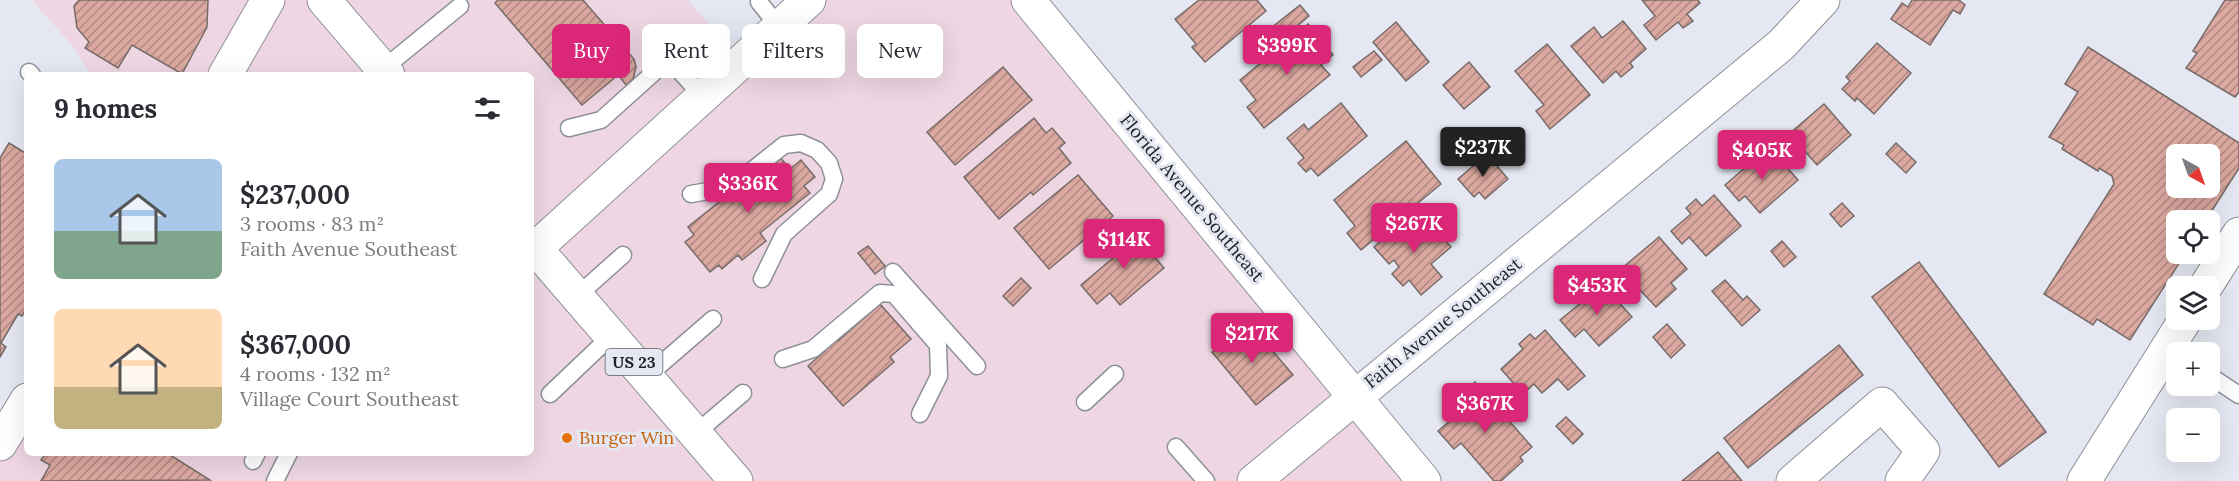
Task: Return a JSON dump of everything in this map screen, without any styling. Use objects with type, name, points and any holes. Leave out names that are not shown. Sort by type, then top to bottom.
[{"type":"main road","points":[[227,72],[268,0]]},
{"type":"main road","points":[[324,0],[385,72]]},
{"type":"main road","points":[[534,245],[702,96],[770,14],[809,0]]},
{"type":"main road","name":"Florida Avenue Southeast","points":[[1028,0],[1424,481]]},
{"type":"main road","name":"Faith Avenue Southeast","points":[[1254,481],[1781,45],[1823,0]]},
{"type":"main road","points":[[2212,276],[2239,234]]},
{"type":"main road","name":"US 23","points":[[534,247],[736,481]]},
{"type":"main road","points":[[2084,481],[2166,361]]},
{"type":"main road","points":[[1793,481],[1882,404],[1923,451],[1902,481]]},
{"type":"main road","points":[[0,444],[24,405]]},
{"type":"lane","points":[[385,72],[460,6]]},
{"type":"lane","points":[[569,128],[601,120],[669,60],[702,96]]},
{"type":"lane","points":[[691,194],[731,187],[784,145],[801,143],[818,150],[829,163],[834,179],[829,194],[784,234],[762,279]]},
{"type":"lane","points":[[577,296],[623,255]]},
{"type":"lane","points":[[893,272],[977,366]]},
{"type":"lane","points":[[783,359],[813,349],[880,293],[894,294],[938,345],[939,376],[920,414]]},
{"type":"lane","points":[[646,377],[713,319]]},
{"type":"lane","points":[[550,394],[611,336]]},
{"type":"lane","points":[[1085,402],[1115,374]]},
{"type":"lane","points":[[2220,383],[2239,395]]},
{"type":"lane","points":[[696,433],[743,393]]},
{"type":"lane","points":[[1176,447],[1206,481]]},
{"type":"lane","points":[[275,481],[288,456]]},
{"type":"shaded area","points":[[32,0],[688,0],[709,24],[642,24],[642,78],[730,78],[730,48],[742,62],[742,78],[845,78],[845,24],[797,24],[822,0],[1026,0],[1431,481],[0,481],[0,444],[24,406],[24,456],[534,456],[534,72],[89,72],[76,50]]},
{"type":"building","points":[[79,0],[208,0],[207,27],[183,72],[179,72],[132,45],[118,68],[85,48],[89,42],[77,28],[74,6]]},
{"type":"building","points":[[498,0],[583,0],[604,24],[552,24],[552,70],[495,3]]},
{"type":"building","points":[[1199,0],[1257,0],[1266,11],[1205,62],[1192,47],[1196,44],[1175,19]]},
{"type":"building","points":[[1642,0],[1698,0],[1700,3],[1687,14],[1693,21],[1683,28],[1678,22],[1656,40],[1644,25],[1655,16]]},
{"type":"building","points":[[1912,0],[1959,0],[1965,5],[1960,14],[1953,10],[1930,45],[1891,19],[1902,3],[1908,7]]},
{"type":"building","points":[[2225,0],[2239,0],[2239,92],[2235,97],[2186,68],[2197,53],[2193,51]]},
{"type":"building","points":[[1300,5],[1309,16],[1284,37],[1275,25]]},
{"type":"building","points":[[1623,21],[1646,49],[1630,63],[1633,67],[1621,77],[1616,71],[1603,83],[1571,46],[1594,27],[1602,38]]},
{"type":"building","points":[[1396,22],[1429,62],[1406,81],[1373,42]]},
{"type":"building","points":[[1308,24],[1333,55],[1321,65],[1330,75],[1264,128],[1247,107],[1256,100],[1240,80]]},
{"type":"building","points":[[1877,43],[1911,73],[1874,114],[1857,98],[1855,101],[1842,89],[1850,81],[1846,77]]},
{"type":"building","points":[[1547,44],[1590,95],[1550,129],[1536,111],[1544,105],[1515,71]]},
{"type":"building","points":[[2088,47],[2239,143],[2239,168],[2220,198],[2220,144],[2166,144],[2166,198],[2220,198],[2212,210],[2166,210],[2166,264],[2179,264],[2171,276],[2166,276],[2166,284],[2130,340],[2097,319],[2093,325],[2044,294],[2114,184],[2112,176],[2099,168],[2098,171],[2062,149],[2064,145],[2049,137],[2078,92],[2065,84]]},
{"type":"building","points":[[1374,51],[1382,60],[1361,77],[1353,67]]},
{"type":"building","points":[[630,54],[636,67],[632,84],[628,87],[620,78],[630,78]]},
{"type":"building","points":[[1469,62],[1490,87],[1464,109],[1443,85]]},
{"type":"building","points":[[1003,67],[1032,100],[955,165],[927,132]]},
{"type":"building","points":[[559,78],[614,78],[582,105]]},
{"type":"building","points":[[1341,103],[1367,136],[1318,176],[1311,168],[1306,172],[1298,163],[1304,158],[1287,138],[1304,124],[1308,130]]},
{"type":"building","points":[[1824,104],[1851,135],[1817,165],[1803,149],[1797,154],[1783,139]]},
{"type":"building","points":[[1034,118],[1046,133],[1052,128],[1065,143],[1059,148],[1071,163],[1033,195],[1031,192],[999,219],[964,177]]},
{"type":"building","points":[[1406,141],[1441,184],[1361,250],[1347,233],[1355,226],[1334,200]]},
{"type":"building","points":[[9,143],[24,152],[24,313],[22,316],[18,314],[1,343],[6,347],[0,357],[0,158]]},
{"type":"building","points":[[1896,143],[1916,162],[1906,173],[1886,154]]},
{"type":"building","points":[[1769,147],[1798,180],[1760,213],[1745,196],[1739,201],[1725,185]]},
{"type":"building","points":[[1487,154],[1508,179],[1485,199],[1479,192],[1474,197],[1458,179]]},
{"type":"building","points":[[778,155],[790,169],[801,160],[815,177],[804,186],[810,193],[760,233],[766,241],[742,260],[738,255],[722,269],[719,265],[710,272],[685,242],[694,235],[688,227]]},
{"type":"building","points":[[1078,175],[1113,216],[1049,269],[1014,228]]},
{"type":"building","points":[[1714,195],[1741,226],[1706,256],[1689,237],[1682,244],[1671,231],[1691,214],[1686,208],[1696,199],[1702,206]]},
{"type":"building","points":[[1842,203],[1854,216],[1841,227],[1830,214]]},
{"type":"building","points":[[1426,219],[1451,247],[1431,264],[1442,277],[1421,295],[1409,280],[1403,286],[1392,274],[1399,267],[1394,260],[1389,264],[1374,247],[1405,220],[1413,230]]},
{"type":"building","points":[[1127,225],[1164,268],[1120,305],[1110,293],[1097,304],[1081,285],[1119,253],[1109,241]]},
{"type":"building","points":[[1659,237],[1687,269],[1671,283],[1676,289],[1656,307],[1637,287],[1631,292],[1615,274]]},
{"type":"building","points":[[1782,241],[1796,257],[1784,267],[1771,251]]},
{"type":"building","points":[[868,246],[885,266],[875,274],[858,253]]},
{"type":"building","points":[[1919,262],[2046,432],[1999,467],[1872,297]]},
{"type":"building","points":[[1021,278],[1031,288],[1013,306],[1003,296]]},
{"type":"building","points":[[1725,280],[1743,300],[1747,296],[1760,310],[1742,326],[1712,291]]},
{"type":"building","points":[[1604,286],[1632,317],[1599,346],[1584,329],[1575,337],[1560,320],[1582,302],[1578,298],[1584,292],[1590,298]]},
{"type":"building","points":[[880,304],[911,339],[890,357],[894,362],[843,406],[808,366],[825,351],[820,345],[832,334],[838,341]]},
{"type":"building","points":[[1248,322],[1293,375],[1256,405],[1212,352]]},
{"type":"building","points":[[1667,324],[1685,345],[1671,358],[1653,337]]},
{"type":"building","points":[[1545,330],[1585,376],[1568,390],[1558,379],[1542,393],[1534,384],[1523,394],[1501,369],[1523,349],[1519,344],[1530,334],[1535,339]]},
{"type":"building","points":[[1839,345],[1863,375],[1748,468],[1724,438]]},
{"type":"building","points":[[1475,382],[1532,447],[1520,457],[1523,461],[1501,481],[1494,481],[1461,443],[1454,449],[1438,431],[1459,413],[1451,403]]},
{"type":"building","points":[[1566,417],[1583,434],[1573,444],[1556,426]]},
{"type":"building","points":[[1718,452],[1742,481],[1682,481]]},
{"type":"building","points":[[44,456],[172,456],[210,480],[41,481],[50,465],[41,460]]},
{"type":"place","name":"Burger Win","points":[[567,438]]}]
